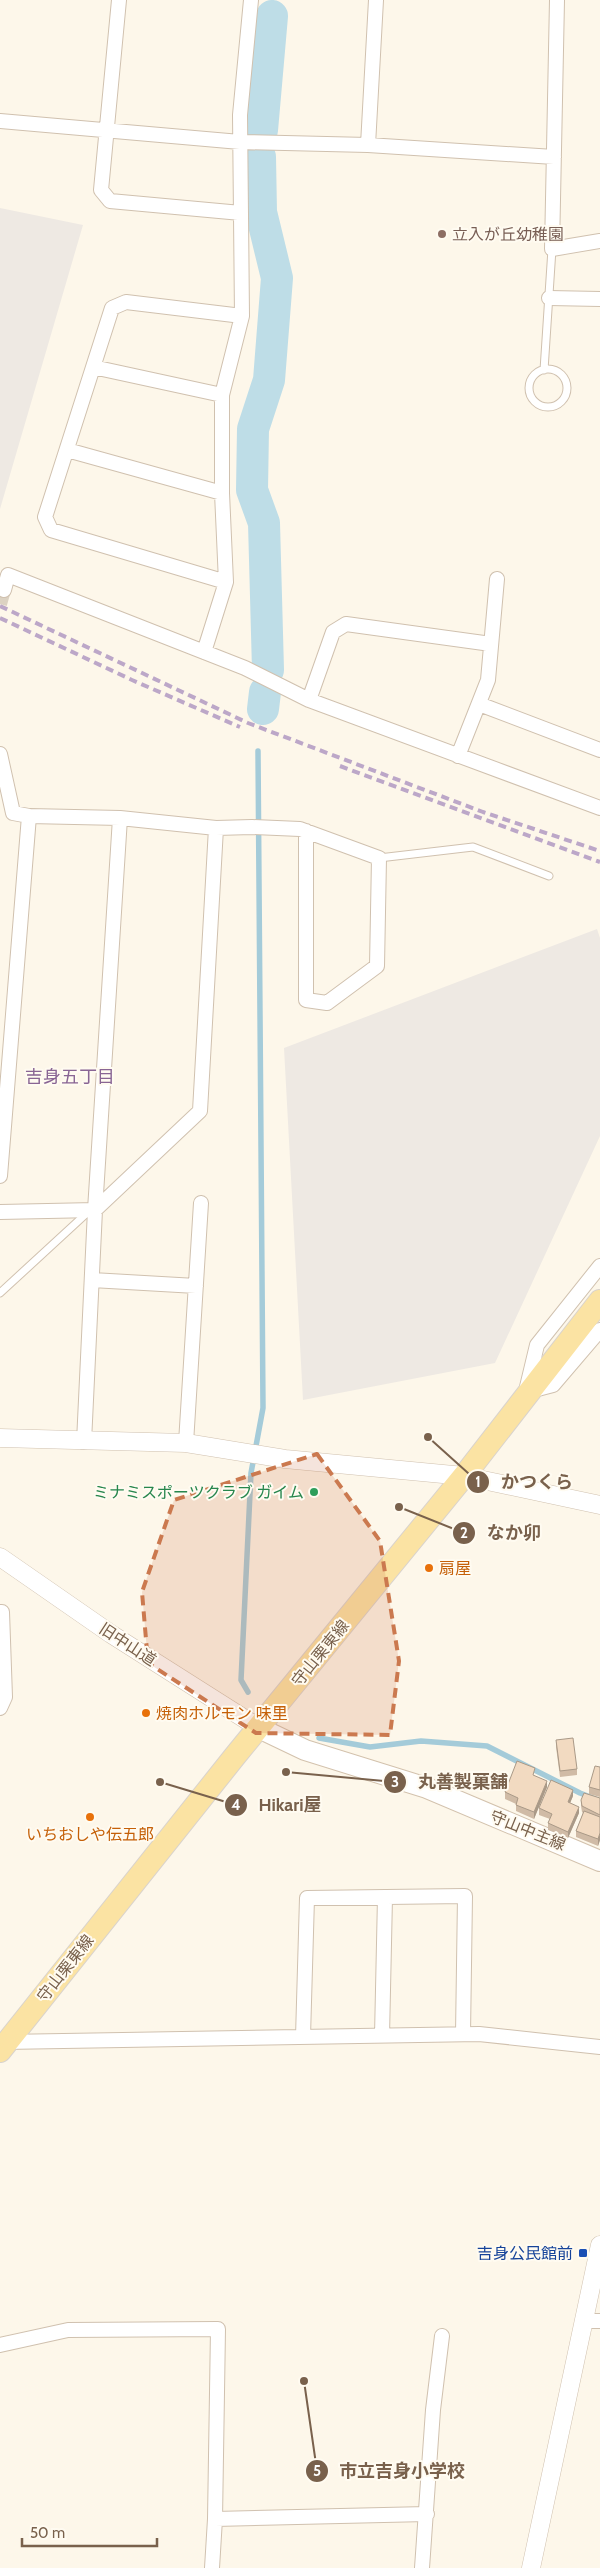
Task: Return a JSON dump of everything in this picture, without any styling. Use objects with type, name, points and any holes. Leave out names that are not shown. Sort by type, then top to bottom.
[{"type":"main road","name":"守山栗東線","points":[[2,2045],[234,1756],[259,1728],[464,1476],[600,1301]]},
{"type":"main road","name":"守山中主線","points":[[259,1728],[305,1750],[427,1788],[600,1861]]},
{"type":"street","points":[[120,0],[101,190],[110,201],[241,214]]},
{"type":"street","points":[[204,652],[226,582],[222,493],[222,395],[242,316],[240,116],[251,0]]},
{"type":"street","points":[[368,145],[376,0]]},
{"type":"street","points":[[557,0],[552,248],[600,241]]},
{"type":"street","points":[[0,121],[240,142],[368,145],[554,157]]},
{"type":"street","points":[[549,298],[600,299]]},
{"type":"street","points":[[226,582],[52,530],[45,517],[112,308],[126,302],[242,316]]},
{"type":"street","points":[[93,367],[222,395]]},
{"type":"street","points":[[67,450],[222,493]]},
{"type":"street","points":[[4,590],[8,575],[244,668],[309,700],[600,808]]},
{"type":"street","points":[[458,756],[488,680],[497,579]]},
{"type":"street","points":[[309,700],[333,632],[346,624],[491,644]]},
{"type":"street","points":[[479,704],[600,750]]},
{"type":"street","points":[[0,754],[13,813],[30,816],[120,818],[216,828],[258,827],[306,831],[379,858],[376,966],[327,1003],[306,1000],[306,831]]},
{"type":"street","points":[[0,1176],[30,816]]},
{"type":"street","points":[[84,1442],[92,1280],[93,1210],[120,818]]},
{"type":"street","points":[[0,1212],[93,1210],[200,1111],[216,828]]},
{"type":"street","points":[[186,1443],[201,1203]]},
{"type":"street","points":[[527,1395],[537,1344],[600,1266]]},
{"type":"street","points":[[92,1280],[196,1286]]},
{"type":"street","points":[[527,1395],[553,1385],[600,1330]]},
{"type":"street","points":[[0,1438],[84,1442],[186,1443],[295,1460],[464,1476],[600,1505]]},
{"type":"street","name":"旧中山道","points":[[0,1556],[111,1634],[259,1728]]},
{"type":"street","points":[[0,1612],[2,1612],[5,1697],[0,1708]]},
{"type":"street","points":[[303,2037],[307,1898],[465,1896],[462,2034]]},
{"type":"street","points":[[382,2036],[385,1897]]},
{"type":"street","points":[[2,2045],[479,2034],[600,2047]]},
{"type":"street","points":[[532,2568],[592,2321],[600,2245]]},
{"type":"street","points":[[0,2345],[68,2330],[218,2329],[215,2519],[212,2568]]},
{"type":"street","points":[[422,2568],[434,2410],[442,2336]]},
{"type":"street","points":[[215,2519],[427,2514]]},
{"type":"lane","points":[[544,370],[552,248]]},
{"type":"lane","points":[[544,370],[555,371],[560,374],[566,384],[567,390],[562,401],[552,406],[539,405],[531,395],[530,389],[533,377],[544,370]]},
{"type":"lane","points":[[379,858],[473,847],[549,876]]},
{"type":"lane","points":[[0,1293],[93,1210]]},
{"type":"highlighted area","points":[[317,1454],[380,1541],[399,1661],[390,1735],[256,1733],[148,1663],[142,1592],[174,1500]]},
{"type":"shaded area","points":[[0,208],[83,225],[0,509]]},
{"type":"shaded area","points":[[597,929],[600,938],[600,1136],[495,1363],[303,1400],[284,1048]]},
{"type":"building","points":[[573,1738],[577,1769],[560,1771],[556,1740]]},
{"type":"building","points":[[517,1761],[535,1768],[533,1775],[547,1781],[534,1812],[516,1805],[518,1798],[505,1792]]},
{"type":"building","points":[[595,1766],[600,1767],[600,1790],[589,1787]]},
{"type":"building","points":[[551,1780],[573,1790],[568,1802],[579,1807],[568,1832],[548,1823],[552,1814],[539,1808]]},
{"type":"building","points":[[584,1793],[600,1798],[600,1815],[582,1806],[581,1800]]},
{"type":"building","points":[[584,1811],[600,1817],[598,1839],[576,1831]]},
{"type":"waterway","points":[[262,130],[272,16]]},
{"type":"waterway","points":[[260,157],[261,212],[277,278],[269,380],[253,429],[252,490],[264,523],[268,670]]},
{"type":"waterway","points":[[263,709],[265,692]]},
{"type":"waterway","points":[[248,1692],[241,1680],[251,1473],[263,1408],[258,751]]},
{"type":"waterway","points":[[319,1738],[370,1747],[421,1741],[487,1746],[580,1793],[600,1801]]},
{"type":"tunnel","points":[[0,604],[4,590]]},
{"type":"railway","points":[[0,606],[248,723],[483,812],[600,851]]},
{"type":"railway","points":[[0,618],[132,680],[240,727]]},
{"type":"railway","points":[[340,766],[600,862]]},
{"type":"place","name":"立入が丘幼稚園","points":[[442,234]]},
{"type":"place","name":"かつくら","points":[[428,1437]]},
{"type":"place","name":"ミナミスポーツクラブ ガイム","points":[[314,1492]]},
{"type":"place","name":"なか卯","points":[[399,1507]]},
{"type":"place","name":"扇屋","points":[[429,1568]]},
{"type":"place","name":"焼肉ホルモン 味里","points":[[146,1713]]},
{"type":"place","name":"丸善製菓舗","points":[[286,1772]]},
{"type":"place","name":"Hikari屋","points":[[160,1782]]},
{"type":"place","name":"いちおしや伝五郎","points":[[90,1817]]},
{"type":"place","name":"吉身公民館前","points":[[583,2253]]},
{"type":"place","name":"市立吉身小学校","points":[[304,2381]]},
{"type":"district","name":"吉身五丁目","points":[[70,1077]]}]
